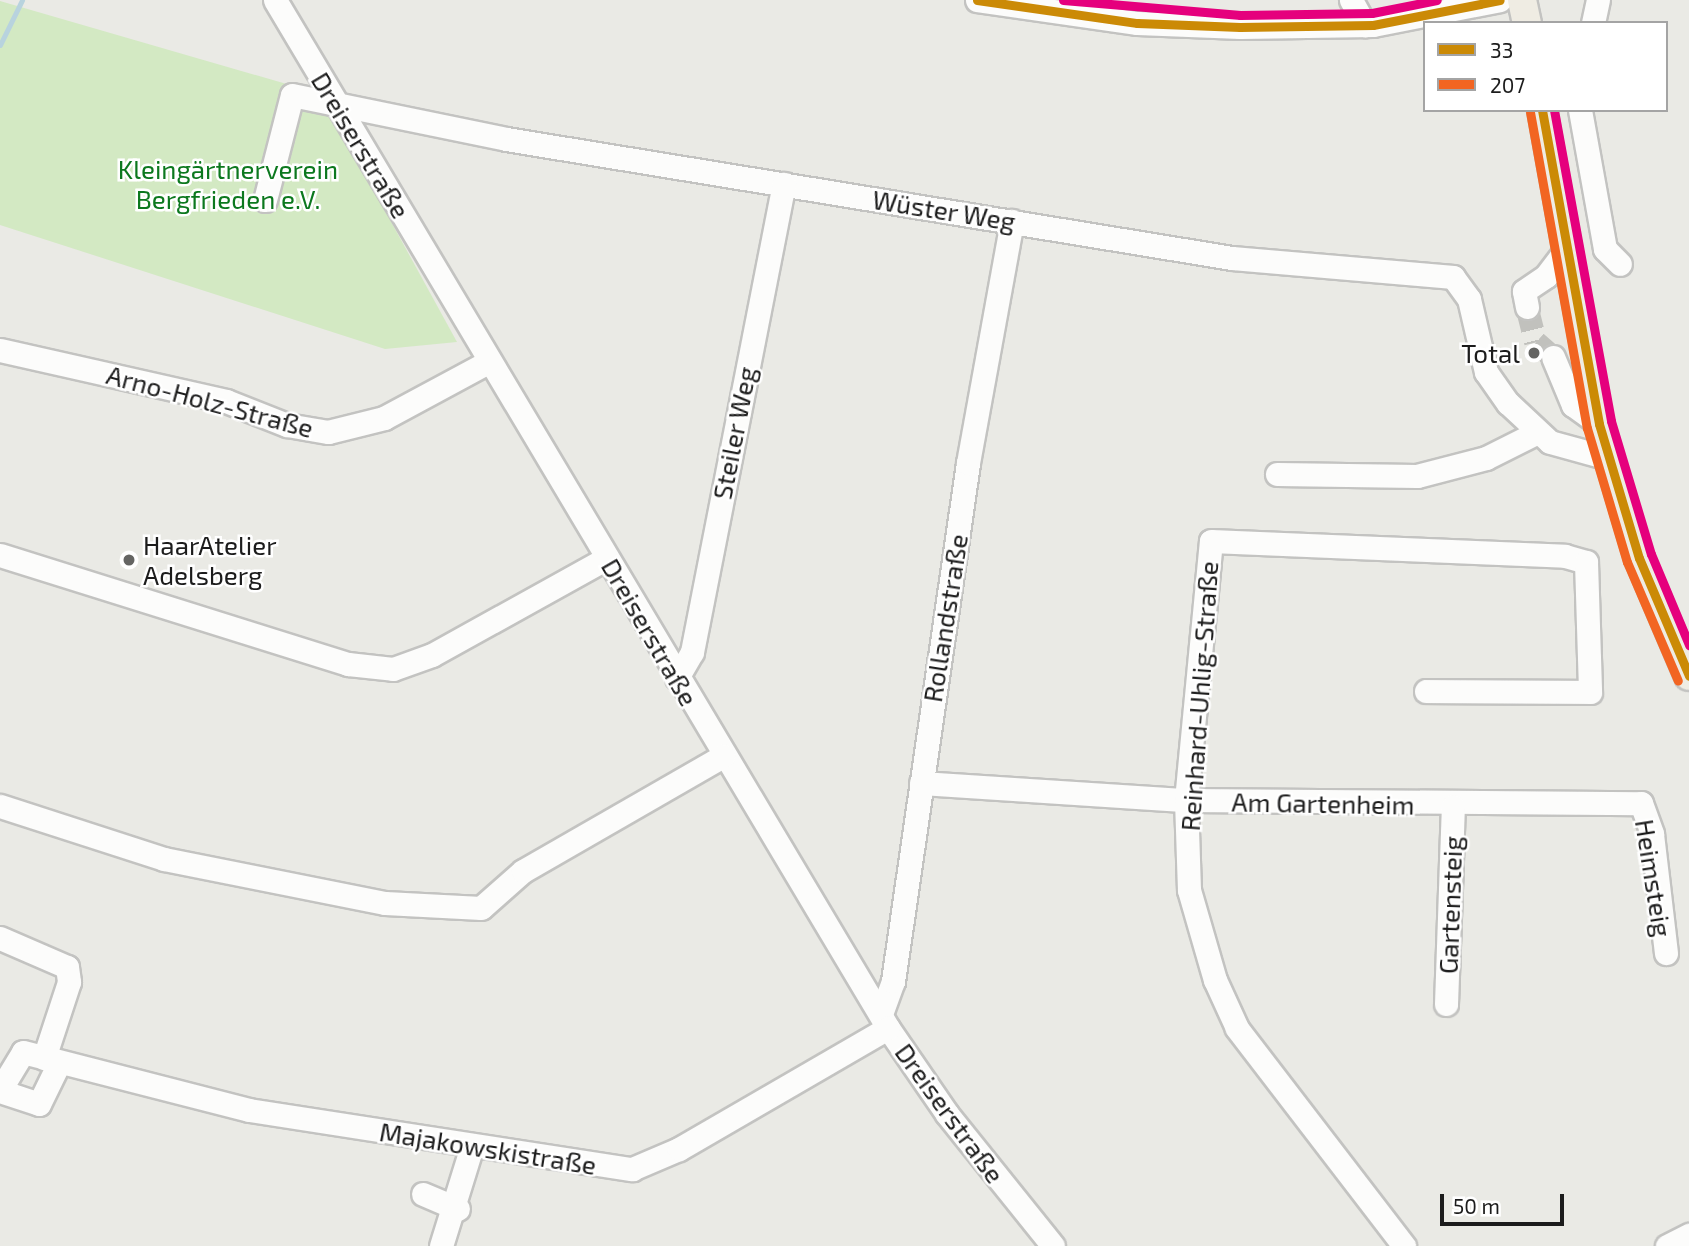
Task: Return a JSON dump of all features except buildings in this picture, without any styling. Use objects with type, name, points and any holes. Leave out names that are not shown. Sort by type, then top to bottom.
[{"type":"main road","points":[[1522,0],[1527,21]]},
{"type":"main road","points":[[1542,112],[1599,424],[1639,558],[1689,676]]},
{"type":"street","name":"Dreiserstraße","points":[[275,0],[723,756],[884,1021],[947,1114],[1053,1246]]},
{"type":"street","points":[[977,0],[1137,23],[1365,25],[1500,0]]},
{"type":"street","points":[[1351,0],[1365,25]]},
{"type":"street","points":[[1593,21],[1598,0]]},
{"type":"street","name":"Wüster Weg","points":[[265,200],[292,96],[506,139],[1232,258],[1454,277],[1462,284],[1486,372],[1538,432]]},
{"type":"street","points":[[1580,112],[1605,250],[1619,264]]},
{"type":"street","name":"Steiler Weg","points":[[677,678],[692,652],[784,184]]},
{"type":"street","name":"Rollandstraße","points":[[884,1021],[893,981],[921,783],[1012,221]]},
{"type":"street","points":[[1527,307],[1524,291],[1546,276],[1567,248]]},
{"type":"street","name":"Arno-Holz-Straße","points":[[0,350],[226,401],[287,425],[328,432],[384,418],[490,361]]},
{"type":"street","points":[[1553,357],[1573,405],[1599,424]]},
{"type":"street","points":[[1278,474],[1418,476],[1486,458],[1538,432],[1580,455],[1608,458]]},
{"type":"street","name":"Reinhard-Uhlig-Straße","points":[[1404,1246],[1237,1028],[1215,980],[1189,890],[1186,800],[1211,541],[1565,556],[1586,562],[1590,692],[1426,691]]},
{"type":"street","points":[[0,555],[348,663],[393,669],[432,655],[607,558]]},
{"type":"street","points":[[0,806],[164,859],[385,903],[481,908],[523,871],[723,756]]},
{"type":"street","name":"Am Gartenheim","points":[[921,783],[1186,800],[1453,806],[1641,803]]},
{"type":"street","name":"Heimsteig","points":[[1641,803],[1652,834],[1667,953]]},
{"type":"street","name":"Gartensteig","points":[[1446,1004],[1453,806]]},
{"type":"street","name":"Majakowskistraße","points":[[0,938],[67,967],[69,982],[52,1061],[39,1104],[0,1090],[18,1055],[52,1061],[248,1110],[471,1149],[632,1169],[679,1150],[884,1021]]},
{"type":"street","points":[[441,1246],[457,1209],[471,1149]]},
{"type":"street","points":[[423,1194],[457,1209]]},
{"type":"street","points":[[1667,1246],[1689,1235]]},
{"type":"green space","name":"Kleingärtnerverein Bergfrieden e.V.","points":[[0,1],[321,94],[457,342],[385,349],[0,225]]},
{"type":"waterway","points":[[0,45],[22,0]]},
{"type":"tunnel","points":[[1527,307],[1536,342],[1553,357]]},
{"type":"transit line","name":"33","points":[[977,0],[1137,23],[1240,27],[1373,25],[1500,0]]},
{"type":"transit line","points":[[1063,0],[1240,15],[1372,13],[1437,0]]},
{"type":"transit line","name":"207","points":[[1530,112],[1587,428],[1627,562],[1678,681]]},
{"type":"transit line","name":"33","points":[[1542,112],[1599,424],[1639,558],[1689,676]]},
{"type":"transit line","points":[[1554,112],[1611,421],[1651,554],[1689,645]]},
{"type":"place","name":"Total","points":[[1534,353]]},
{"type":"place","name":"HaarAtelier Adelsberg","points":[[129,560]]}]
